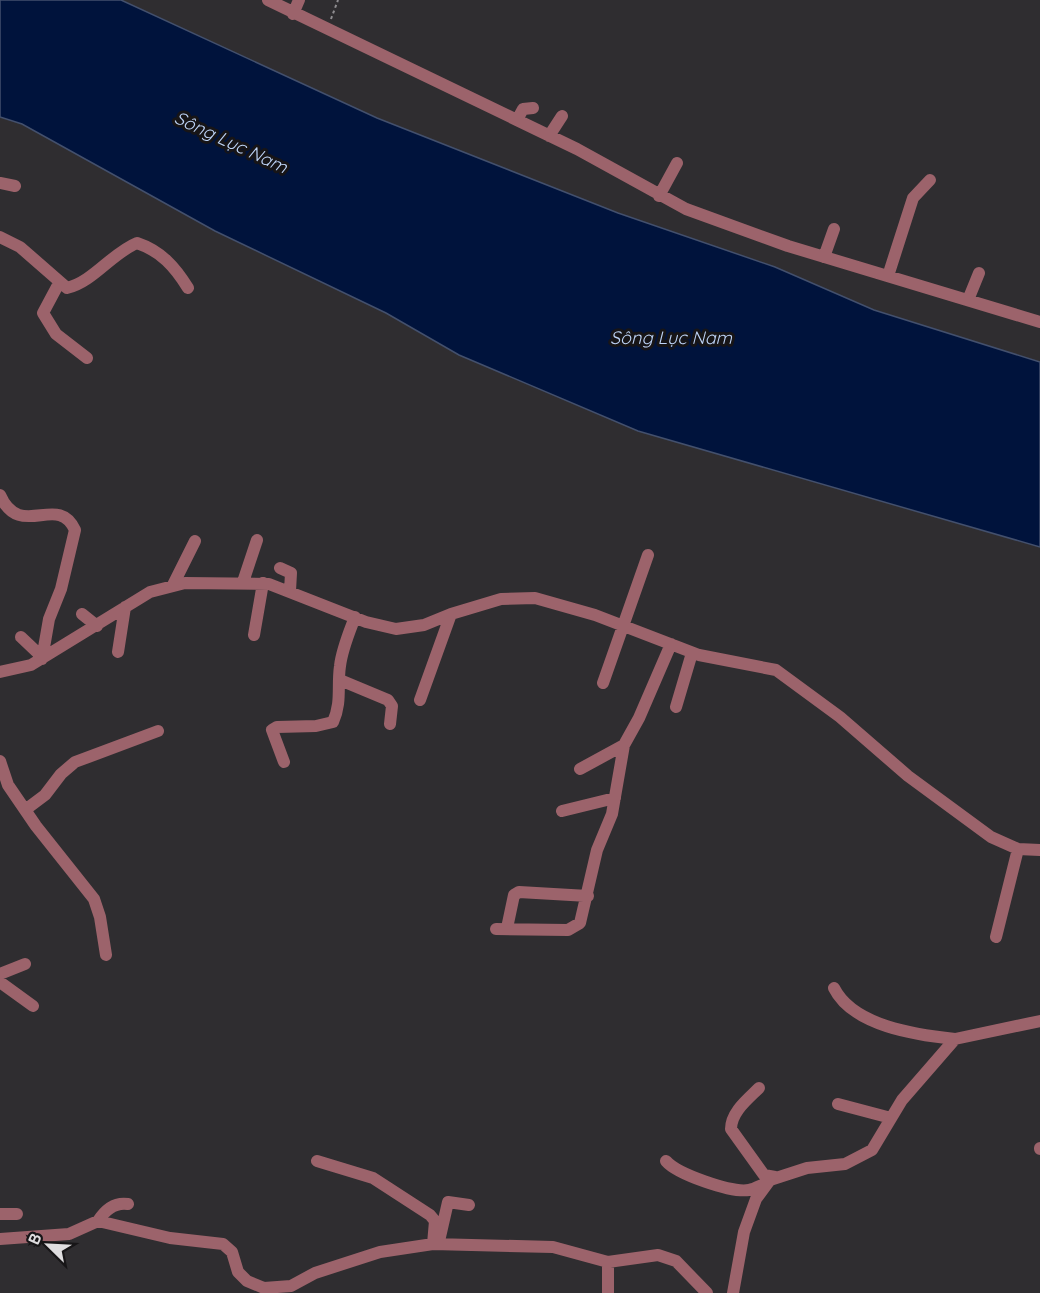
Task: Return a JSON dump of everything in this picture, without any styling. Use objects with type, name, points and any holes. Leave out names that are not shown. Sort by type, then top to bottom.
[{"type":"street","points":[[269,0],[549,136],[618,171],[659,196],[718,222],[824,257],[1040,322]]},
{"type":"street","points":[[294,14],[299,0]]},
{"type":"street","points":[[517,120],[523,109],[533,108]]},
{"type":"street","points":[[549,136],[562,116]]},
{"type":"street","points":[[659,196],[677,163]]},
{"type":"street","points":[[888,276],[913,198],[930,180]]},
{"type":"street","points":[[0,183],[15,186]]},
{"type":"street","points":[[824,257],[834,229]]},
{"type":"street","points":[[0,237],[20,247],[67,288],[72,287],[125,248],[137,243],[158,252],[178,271],[188,288]]},
{"type":"street","points":[[968,300],[979,273]]},
{"type":"street","points":[[59,283],[43,313],[56,334],[87,358]]},
{"type":"street","points":[[0,495],[9,511],[15,516],[60,514],[75,530],[42,658]]},
{"type":"street","points":[[243,582],[257,540]]},
{"type":"street","points":[[173,585],[195,541]]},
{"type":"street","points":[[603,684],[648,555]]},
{"type":"street","points":[[280,568],[291,573],[290,591]]},
{"type":"street","points":[[0,672],[16,670],[42,658],[160,587],[173,585],[243,582],[263,584],[290,591],[366,622],[396,628],[424,625],[501,599],[535,598],[624,627],[692,653],[776,669],[840,717],[884,757],[999,842],[1018,849],[1040,850]]},
{"type":"street","points":[[254,635],[263,584]]},
{"type":"street","points":[[118,652],[125,607]]},
{"type":"street","points":[[82,614],[97,626]]},
{"type":"street","points":[[420,700],[451,614]]},
{"type":"street","points":[[284,762],[272,730],[277,727],[316,726],[333,722],[340,703],[342,650],[355,617]]},
{"type":"street","points":[[21,637],[42,658]]},
{"type":"street","points":[[588,896],[519,892],[514,895],[502,928],[574,929],[580,923],[588,896],[597,850],[610,822],[624,745],[639,718],[671,644]]},
{"type":"street","points":[[676,707],[692,653]]},
{"type":"street","points":[[340,680],[388,700],[392,706],[390,724]]},
{"type":"street","points":[[25,810],[45,795],[61,774],[75,762],[158,731]]},
{"type":"street","points":[[580,769],[624,745]]},
{"type":"street","points":[[0,761],[8,785],[25,810],[94,899],[100,917],[106,955]]},
{"type":"street","points":[[562,811],[615,798]]},
{"type":"street","points":[[996,937],[1018,849]]},
{"type":"street","points":[[0,974],[25,964]]},
{"type":"street","points":[[0,982],[33,1006]]},
{"type":"street","points":[[834,988],[841,1002],[877,1023],[911,1033],[955,1039],[1040,1021]]},
{"type":"street","points":[[666,1161],[673,1170],[725,1187],[749,1190],[771,1180],[859,1159],[878,1143],[891,1118],[919,1078],[955,1039]]},
{"type":"street","points":[[759,1088],[739,1108],[731,1122],[731,1129],[764,1175],[771,1180]]},
{"type":"street","points":[[838,1104],[891,1118]]},
{"type":"street","points":[[317,1161],[373,1178],[430,1215],[435,1221],[436,1244]]},
{"type":"street","points":[[733,1293],[744,1232],[756,1199],[771,1180]]},
{"type":"street","points":[[436,1244],[448,1202],[468,1205]]},
{"type":"street","points":[[0,1239],[69,1234],[98,1221],[111,1208],[120,1203],[128,1204]]},
{"type":"street","points":[[0,1214],[17,1214]]},
{"type":"street","points":[[98,1221],[170,1238],[223,1244],[232,1252],[238,1272],[259,1290],[291,1286],[338,1264],[380,1252],[436,1244],[553,1247],[608,1262],[658,1255],[676,1261],[707,1293]]},
{"type":"street","points":[[608,1262],[608,1293]]},
{"type":"path","points":[[327,30],[338,0]]},
{"type":"water","name":"Sông Lục Nam","points":[[0,0],[121,0],[377,118],[618,213],[775,267],[874,310],[1040,362],[1040,547],[638,431],[459,355],[386,313],[215,231],[22,124],[0,117]]}]
